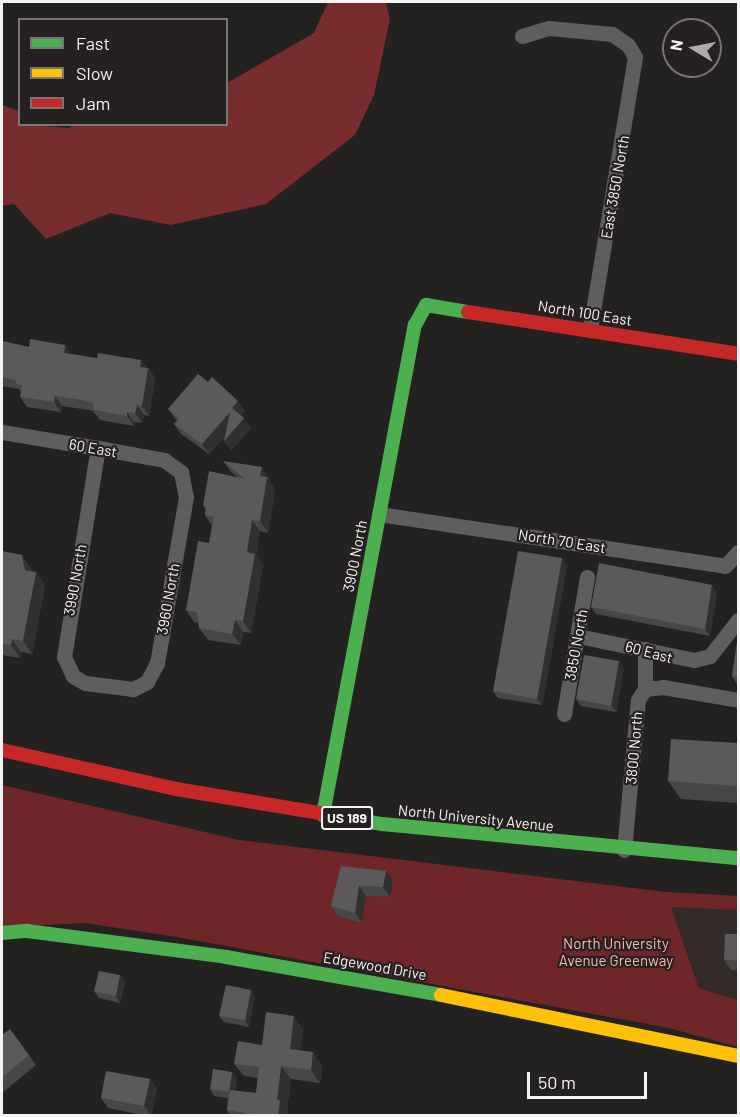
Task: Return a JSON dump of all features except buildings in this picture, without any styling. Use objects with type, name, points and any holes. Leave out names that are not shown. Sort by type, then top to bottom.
[{"type":"main road","name":"North 100 East","points":[[426,305],[738,354]]},
{"type":"main road","name":"3900 North","points":[[323,814],[415,325],[426,305]]},
{"type":"main road","name":"North University Avenue","points":[[2,750],[176,789],[323,814],[624,850],[738,858]]},
{"type":"main road","name":"Edgewood Drive","points":[[2,933],[39,932],[226,957],[530,1010],[738,1056]]},
{"type":"street","name":"East 3850 North","points":[[522,36],[549,28],[612,34],[628,45],[636,68],[590,330]]},
{"type":"street","name":"60 East","points":[[2,432],[164,460],[181,472]]},
{"type":"street","name":"3990 North","points":[[98,448],[63,651],[73,676],[105,687]]},
{"type":"street","name":"3960 North","points":[[105,687],[141,687],[155,670],[186,497],[181,472]]},
{"type":"street","name":"North 70 East","points":[[380,514],[725,566],[738,552]]},
{"type":"street","name":"3850 North","points":[[564,714],[587,577]]},
{"type":"street","name":"60 East","points":[[578,636],[645,649],[685,661],[704,659],[717,649],[738,620]]},
{"type":"street","name":"3800 North","points":[[624,850],[638,700],[645,689],[645,649]]},
{"type":"street","points":[[645,689],[663,687],[738,700]]},
{"type":"shaded area","points":[[328,2],[386,2],[390,19],[374,95],[355,135],[266,204],[171,225],[110,213],[46,239],[14,204],[2,206],[2,105],[18,111],[18,126],[69,128],[73,126],[228,126],[228,82],[314,33]]},
{"type":"shaded area","points":[[738,906],[738,1000],[699,988],[671,907]]},
{"type":"green space","name":"North University Avenue Greenway","points":[[2,785],[239,840],[666,892],[738,896],[738,910],[671,907],[699,988],[738,1000],[738,1047],[669,1028],[177,937],[85,923],[2,927]]},
{"type":"traffic: fast","points":[[323,815],[415,325],[426,305],[468,312]]},
{"type":"traffic: fast","points":[[325,814],[382,824],[738,858]]},
{"type":"traffic: fast","points":[[2,933],[27,931],[226,957],[441,995]]},
{"type":"traffic: slow","points":[[441,995],[738,1056]]},
{"type":"traffic: jam","points":[[468,312],[738,354]]},
{"type":"traffic: jam","points":[[2,750],[176,789],[325,814]]}]
